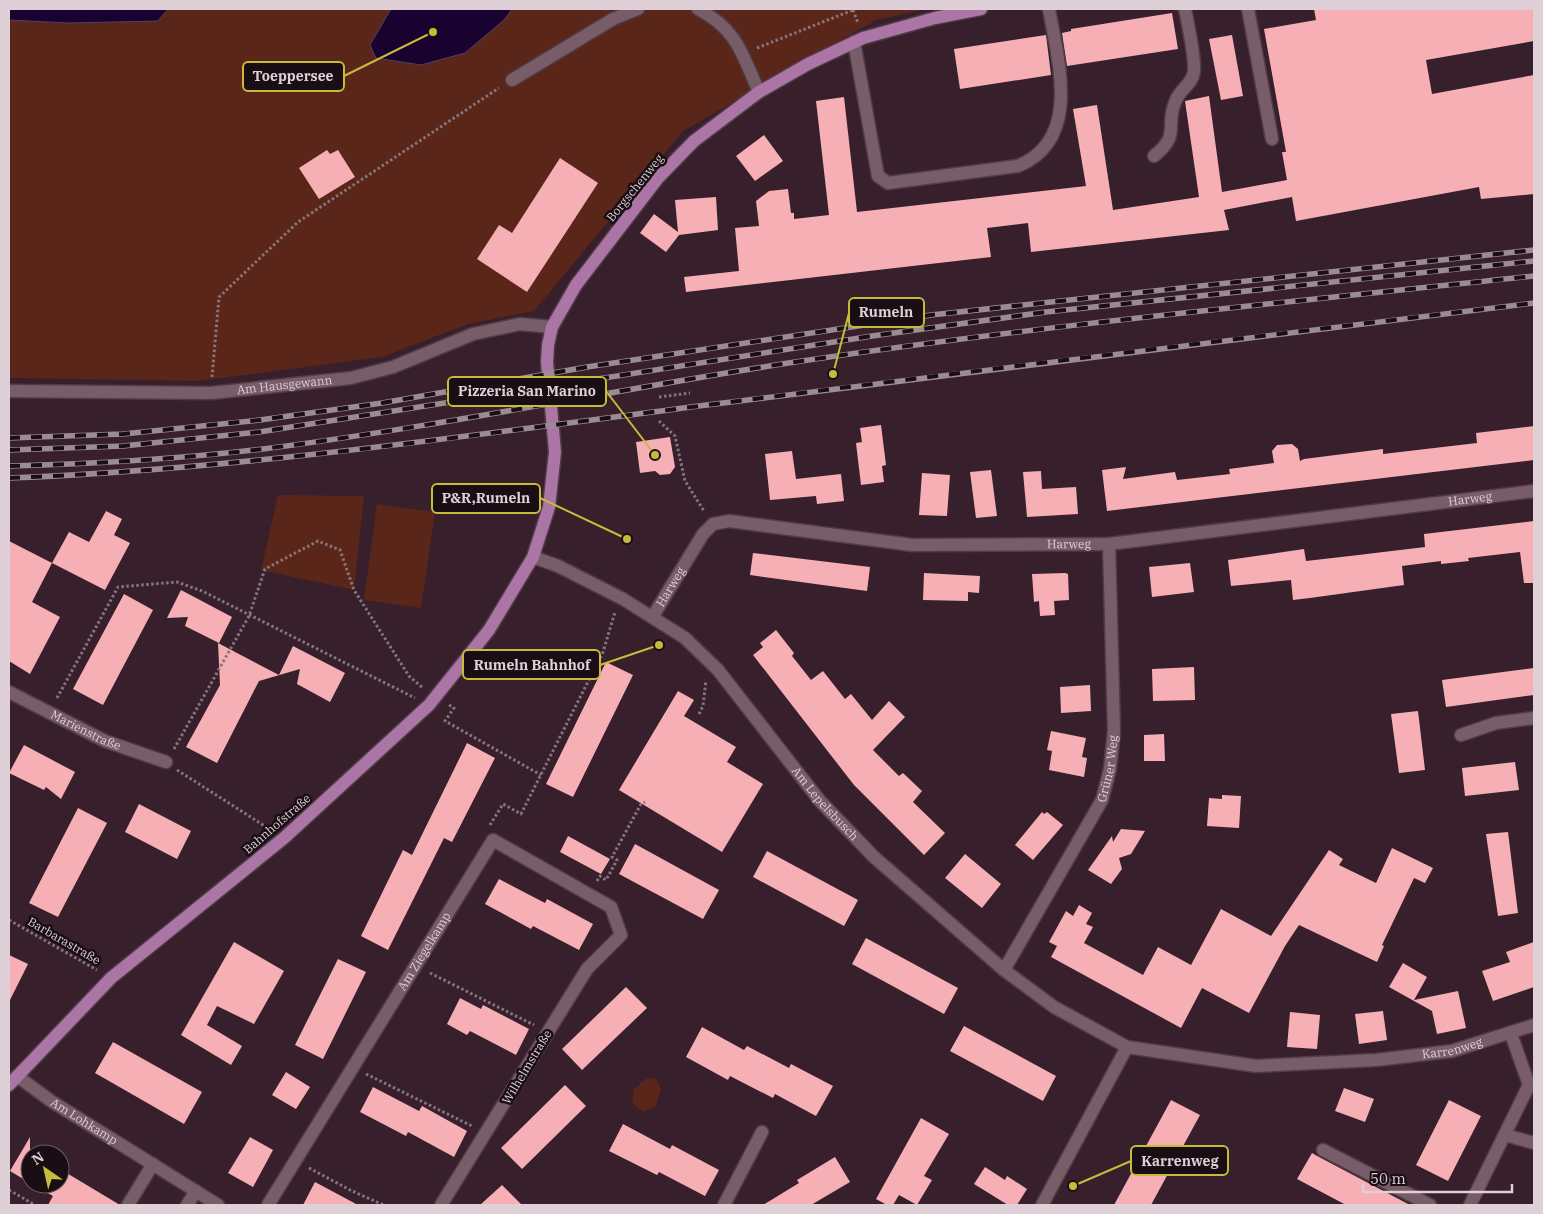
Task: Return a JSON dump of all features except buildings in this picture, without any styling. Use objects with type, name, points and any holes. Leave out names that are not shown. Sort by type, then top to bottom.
[{"type":"main road","name":"Borgschenweg","points":[[533,557],[549,507],[555,452],[547,362],[552,327],[562,306],[576,285],[658,178],[694,141],[759,92],[808,64],[854,42],[935,18],[981,9]]},
{"type":"main road","name":"Bahnhofstraße","points":[[13,1080],[111,978],[284,838],[433,701],[489,630],[533,557]]},
{"type":"street","points":[[512,80],[613,19],[638,9]]},
{"type":"street","points":[[698,9],[728,29],[742,54],[759,92]]},
{"type":"street","points":[[854,42],[878,176],[888,183],[1018,166],[1031,161],[1047,146],[1058,121],[1062,90],[1049,9]]},
{"type":"street","points":[[1154,156],[1166,147],[1172,134],[1175,101],[1190,82],[1194,71],[1185,9]]},
{"type":"street","points":[[1248,9],[1272,139]]},
{"type":"street","name":"Am Hausgewann","points":[[9,390],[211,393],[351,378],[393,367],[473,334],[520,324],[552,327]]},
{"type":"street","name":"Harweg","points":[[653,616],[703,534],[713,524],[729,521],[912,545],[1109,544],[1534,491]]},
{"type":"street","name":"Grüner Weg","points":[[1004,970],[1102,800],[1110,769],[1114,731],[1109,544]]},
{"type":"street","name":"Am Lepelsbusch","points":[[533,557],[558,566],[623,599],[653,616],[685,638],[718,670],[820,802],[874,857],[1004,970],[1054,1007],[1127,1047]]},
{"type":"street","name":"Marienstraße","points":[[9,692],[105,741],[166,762]]},
{"type":"street","points":[[1461,735],[1496,723],[1534,718]]},
{"type":"street","points":[[493,840],[589,895]]},
{"type":"street","name":"Am Ziegelkamp","points":[[268,1205],[493,840]]},
{"type":"street","name":"Wilhelmstraße","points":[[441,1205],[587,969],[621,935],[611,907],[589,895]]},
{"type":"street","name":"Karrenweg","points":[[1127,1047],[1256,1066],[1376,1060],[1452,1052],[1534,1025]]},
{"type":"street","points":[[1470,1205],[1529,1085],[1511,1034]]},
{"type":"street","points":[[1042,1205],[1127,1047]]},
{"type":"street","name":"Am Lohkamp","points":[[13,1080],[51,1101],[218,1205]]},
{"type":"street","points":[[724,1205],[762,1132]]},
{"type":"street","points":[[1505,1136],[1534,1143]]},
{"type":"street","points":[[1323,1150],[1430,1205]]},
{"type":"street","points":[[128,1205],[153,1164]]},
{"type":"street","points":[[187,1205],[196,1191]]},
{"type":"path","points":[[742,54],[853,10]]},
{"type":"path","points":[[211,393],[219,297],[298,222],[512,80]]},
{"type":"path","points":[[659,397],[690,392]]},
{"type":"path","points":[[659,421],[675,436],[685,481],[713,524]]},
{"type":"path","points":[[284,838],[166,762],[249,616],[265,569],[318,542],[340,550],[354,590],[409,676],[433,701]]},
{"type":"path","points":[[49,712],[118,588],[177,582],[202,591],[249,616],[433,701],[454,708],[445,721],[541,775]]},
{"type":"path","points":[[493,840],[485,834],[503,804],[522,814],[603,652],[611,618],[623,599]]},
{"type":"path","points":[[699,714],[706,680],[718,670]]},
{"type":"path","points":[[589,895],[600,876],[606,880],[617,860],[612,857],[641,804],[645,802]]},
{"type":"path","name":"Barbarastraße","points":[[9,920],[111,978]]},
{"type":"path","points":[[416,966],[548,1033]]},
{"type":"path","points":[[353,1067],[486,1134]]},
{"type":"path","points":[[296,1161],[352,1191],[384,1205]]},
{"type":"path","points":[[9,1190],[35,1205]]},
{"type":"shaded area","points":[[9,9],[168,9],[158,21],[68,23],[9,20]]},
{"type":"shaded area","points":[[168,9],[391,9],[370,45],[465,53],[504,20],[512,9],[927,9],[876,20],[683,131],[534,311],[468,324],[382,357],[198,381],[9,378],[9,20],[68,23],[158,21]]},
{"type":"shaded area","points":[[391,9],[512,9],[504,20],[465,53],[421,65],[376,58],[370,45]]},
{"type":"shaded area","points":[[278,495],[364,496],[354,590],[261,570]]},
{"type":"shaded area","points":[[377,504],[435,512],[421,608],[364,600]]},
{"type":"shaded area","points":[[647,1078],[656,1079],[661,1090],[655,1107],[643,1112],[632,1103],[634,1089]]},
{"type":"railway","points":[[9,438],[123,434],[260,420],[382,403],[587,367],[931,315],[1534,250]]},
{"type":"railway","points":[[9,450],[123,446],[259,432],[872,336],[1046,312],[1534,261]]},
{"type":"railway","points":[[9,466],[200,456],[263,449],[458,420],[782,364],[876,350],[1157,316],[1534,276]]},
{"type":"railway","points":[[9,478],[186,467],[362,449],[1534,303]]},
{"type":"place","name":"Toeppersee","points":[[433,32]]},
{"type":"place","name":"Rumeln","points":[[833,374]]},
{"type":"place","name":"Pizzeria San Marino","points":[[655,455]]},
{"type":"place","name":"P&R,Rumeln","points":[[627,539]]},
{"type":"place","name":"Rumeln Bahnhof","points":[[659,645]]},
{"type":"place","name":"Karrenweg","points":[[1073,1186]]}]
